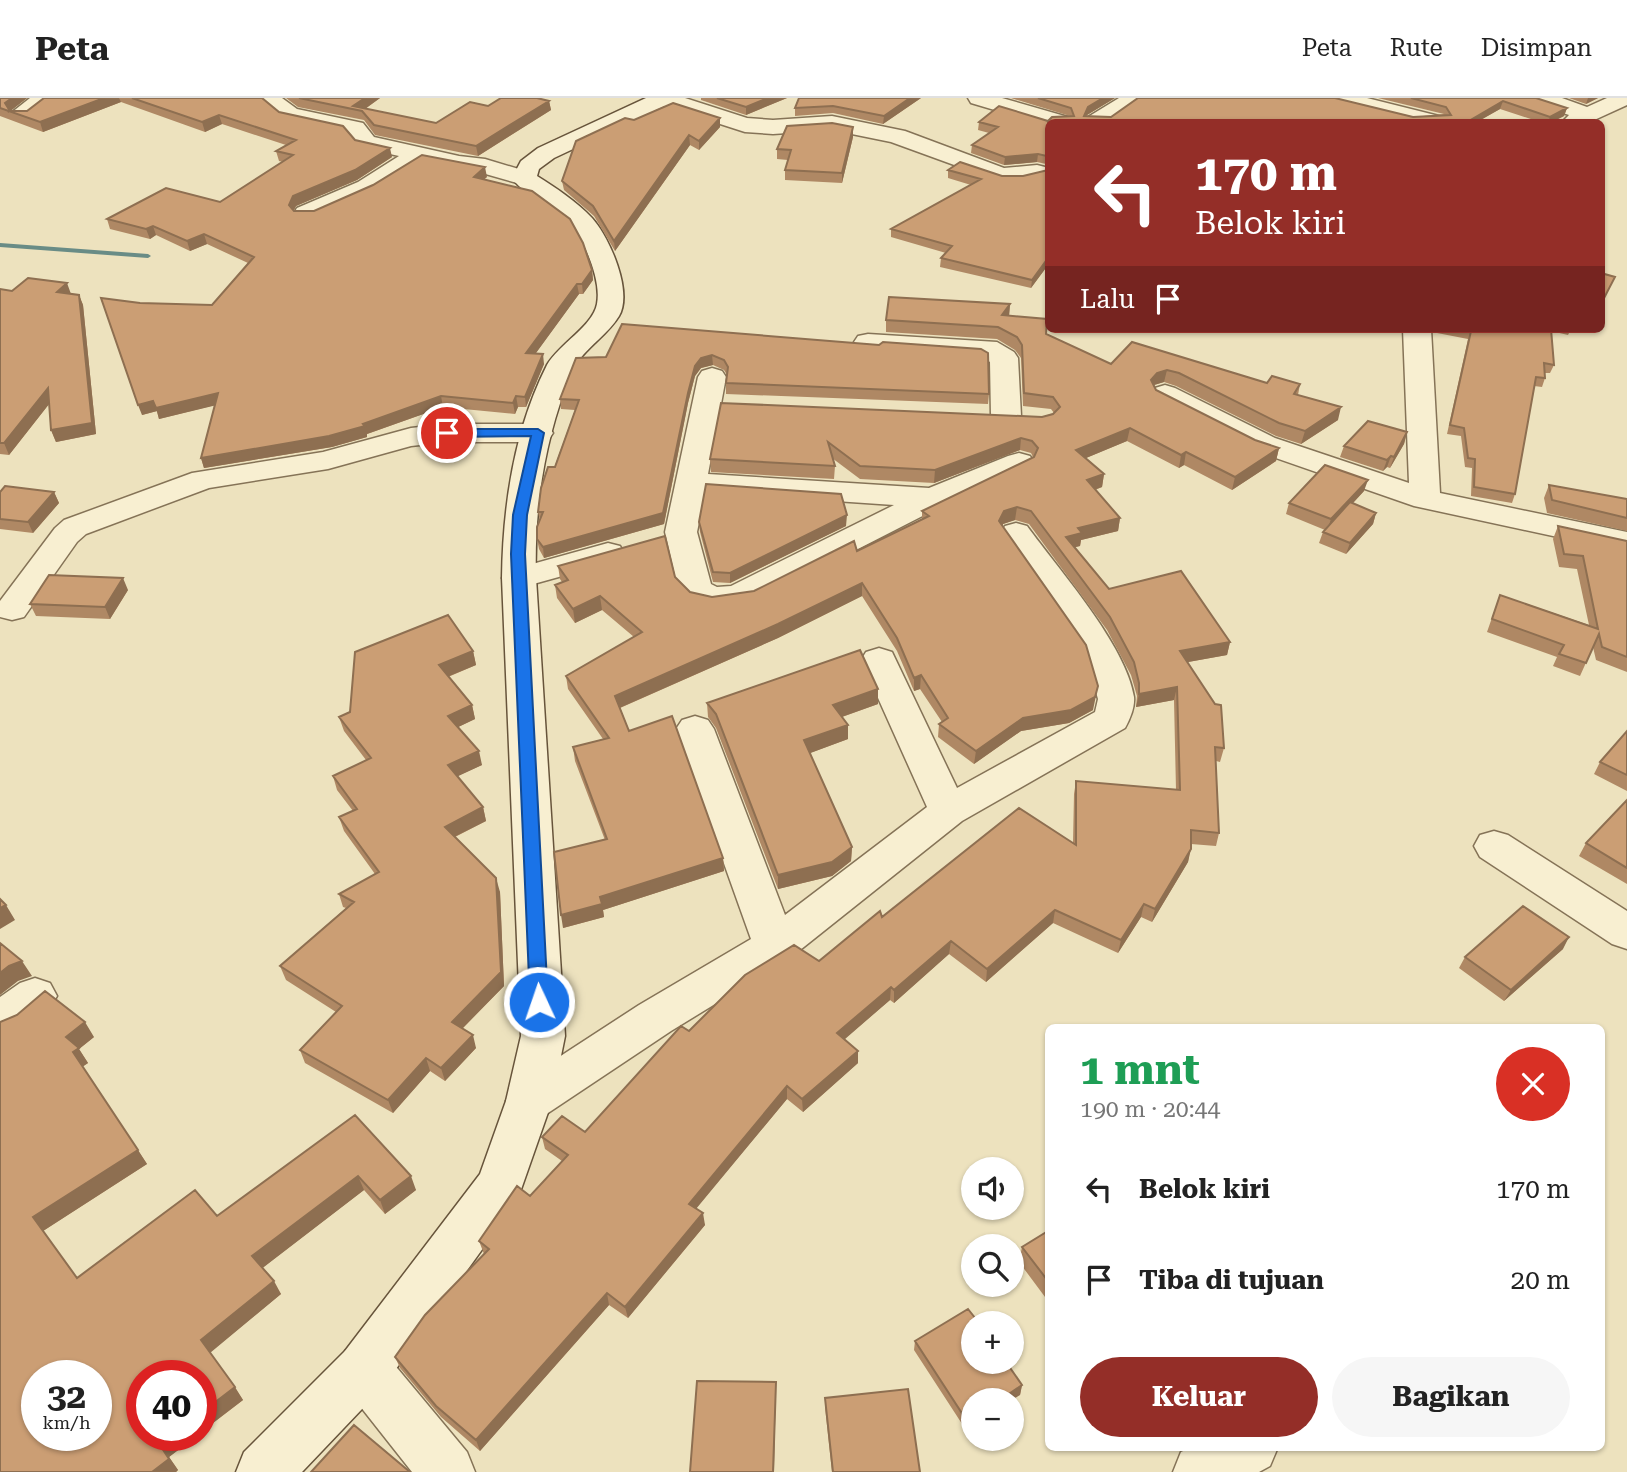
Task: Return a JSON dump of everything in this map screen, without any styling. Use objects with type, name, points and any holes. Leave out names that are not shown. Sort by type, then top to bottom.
[{"type":"street","points":[[22,113],[46,98]]},
{"type":"street","points":[[264,1472],[364,1369],[500,1186],[529,1101],[543,1036],[519,578],[520,515],[538,433],[563,362],[597,327],[611,307],[612,287],[586,225],[524,178],[485,166],[366,142],[355,128],[290,114],[268,98]]},
{"type":"street","points":[[524,178],[529,166],[546,153],[663,98],[745,125],[773,127],[832,123],[897,136],[1001,175],[1022,175],[1044,169]]},
{"type":"street","points":[[979,98],[1050,119]]},
{"type":"street","points":[[1101,119],[1134,98]]},
{"type":"street","points":[[1341,98],[1423,119]]},
{"type":"street","points":[[1541,98],[1580,118],[1624,98]]},
{"type":"street","points":[[306,213],[366,187],[419,154]]},
{"type":"street","points":[[1418,333],[1425,499]]},
{"type":"street","points":[[868,342],[987,348],[997,352],[1004,358],[1005,416]]},
{"type":"street","points":[[1165,394],[1264,444],[1425,499],[1627,542]]},
{"type":"street","points":[[519,578],[656,539],[692,482],[717,396]]},
{"type":"street","points":[[12,610],[66,535],[75,527],[203,480],[328,460],[411,437],[447,433],[538,433]]},
{"type":"street","points":[[656,539],[695,587],[708,596],[732,598],[933,498],[1019,461]]},
{"type":"street","points":[[692,482],[933,498]]},
{"type":"street","points":[[529,1101],[655,1018],[775,946],[948,811],[1112,719],[1116,699],[1103,656],[1016,533]]},
{"type":"street","points":[[878,660],[948,811]]},
{"type":"street","points":[[695,729],[775,946]]},
{"type":"street","points":[[1493,846],[1627,932]]},
{"type":"street","points":[[0,1021],[35,996]]},
{"type":"street","points":[[364,1369],[447,1472]]},
{"type":"street","points":[[1201,1472],[1243,1451]]},
{"type":"building","points":[[0,98],[12,98],[5,103],[10,111],[27,111],[44,98],[104,98],[40,122],[0,108]]},
{"type":"building","points":[[132,98],[262,98],[279,112],[343,126],[355,140],[390,148],[355,170],[293,196],[289,205],[294,211],[314,211],[373,185],[422,155],[485,167],[474,177],[532,191],[570,219],[583,243],[592,270],[582,284],[577,284],[526,353],[543,354],[525,397],[516,396],[513,403],[441,396],[363,424],[365,426],[329,436],[201,458],[218,393],[156,408],[153,401],[138,405],[101,298],[140,303],[212,305],[254,257],[204,234],[187,241],[153,226],[146,229],[107,219],[166,188],[220,202],[293,155],[276,151],[296,140],[219,115],[202,122]]},
{"type":"building","points":[[299,98],[365,98],[353,106],[436,123],[470,102],[488,106],[501,98],[537,98],[549,101],[476,146],[374,125],[362,111]]},
{"type":"building","points":[[717,98],[768,98],[746,107]]},
{"type":"building","points":[[799,98],[910,98],[884,116],[833,106],[795,108]]},
{"type":"building","points":[[1038,98],[1103,98],[1088,107],[1084,116],[1111,117],[1138,98],[1335,98],[1413,117],[1451,115],[1446,107],[1411,98],[1536,98],[1567,108],[1550,117],[1503,101],[1472,119],[1050,119],[1074,116],[1071,108]]},
{"type":"building","points":[[673,103],[720,118],[699,141],[689,135],[614,241],[593,206],[562,181],[576,141],[625,118],[634,120]]},
{"type":"building","points":[[999,106],[1045,120],[1045,156],[1005,157],[972,145],[998,127],[979,122]]},
{"type":"building","points":[[832,123],[853,127],[842,173],[785,170],[791,150],[777,149],[787,126]]},
{"type":"building","points":[[960,162],[1002,176],[1023,176],[1045,171],[1045,262],[1032,280],[941,258],[952,246],[891,229],[981,179],[948,170]]},
{"type":"building","points":[[1605,274],[1615,277],[1605,296]]},
{"type":"building","points":[[28,278],[67,283],[57,292],[79,295],[92,423],[51,430],[48,388],[4,443],[0,443],[0,289],[12,291]]},
{"type":"building","points":[[889,297],[1010,304],[1002,315],[1045,319],[1046,334],[1111,364],[1132,342],[1267,383],[1272,376],[1300,384],[1294,394],[1341,407],[1305,431],[1279,423],[1179,373],[1167,370],[1157,373],[1151,380],[1156,390],[1255,440],[1279,448],[1235,477],[1186,452],[1181,455],[1130,428],[1076,450],[1104,474],[1087,480],[1120,518],[1078,528],[1082,533],[1066,537],[1109,589],[1181,571],[1230,642],[1180,651],[1215,704],[1221,705],[1224,748],[1215,747],[1219,833],[1191,830],[1191,849],[1155,909],[1144,904],[1121,940],[1055,910],[987,969],[951,941],[894,990],[891,987],[837,1033],[858,1051],[802,1099],[787,1086],[689,1204],[703,1213],[625,1307],[607,1293],[476,1440],[436,1406],[395,1357],[425,1315],[489,1249],[479,1241],[517,1186],[530,1196],[568,1155],[542,1137],[562,1116],[585,1132],[681,1026],[689,1031],[745,975],[794,945],[819,961],[880,911],[882,917],[1019,808],[1076,845],[1076,781],[1180,790],[1177,687],[1139,694],[1134,662],[1110,617],[1031,511],[1017,507],[1004,511],[999,521],[1086,645],[1098,686],[1095,697],[1071,710],[1023,718],[976,751],[939,724],[948,718],[921,675],[914,678],[897,638],[862,583],[778,624],[615,696],[629,731],[672,716],[723,858],[600,897],[602,904],[561,915],[554,852],[607,839],[573,747],[609,738],[566,676],[642,632],[600,596],[573,609],[555,585],[568,580],[558,566],[665,536],[675,577],[690,592],[712,597],[754,591],[854,541],[857,551],[929,516],[922,511],[1034,457],[1038,448],[1032,441],[1021,438],[935,470],[860,466],[828,442],[835,466],[710,459],[721,403],[1042,417],[1053,414],[1060,407],[1053,397],[1024,393],[1022,345],[1017,337],[998,327],[886,320]]},
{"type":"building","points":[[622,324],[879,345],[883,342],[981,349],[988,353],[989,394],[726,383],[728,367],[724,360],[712,355],[701,358],[695,366],[688,393],[663,513],[543,547],[537,539],[537,527],[543,512],[538,512],[541,488],[548,467],[555,467],[579,400],[560,399],[576,358],[606,357]]},
{"type":"building","points":[[1471,333],[1551,333],[1554,365],[1544,363],[1545,378],[1536,377],[1515,494],[1474,487],[1475,459],[1468,458],[1464,428],[1450,425]]},
{"type":"building","points":[[1368,421],[1407,432],[1394,457],[1391,456],[1387,460],[1344,446]]},
{"type":"building","points":[[1325,465],[1368,480],[1331,519],[1289,503]]},
{"type":"building","points":[[706,484],[841,494],[847,515],[730,573],[713,572],[699,522]]},
{"type":"building","points":[[1549,485],[1627,499],[1627,518],[1552,500]]},
{"type":"building","points":[[5,486],[54,492],[28,522],[0,519],[0,492]]},
{"type":"building","points":[[1350,502],[1376,513],[1350,543],[1323,532]]},
{"type":"building","points":[[1558,526],[1627,541],[1627,657],[1602,647],[1599,634],[1586,663],[1559,654],[1564,645],[1492,619],[1500,595],[1598,629],[1583,556],[1564,554]]},
{"type":"building","points":[[49,575],[123,578],[105,607],[30,604]]},
{"type":"building","points":[[448,615],[473,651],[439,665],[472,705],[448,716],[479,751],[448,765],[483,807],[445,827],[496,878],[501,972],[452,1022],[473,1035],[441,1068],[426,1058],[388,1100],[300,1050],[342,1006],[280,966],[354,902],[339,894],[379,872],[339,817],[357,809],[333,776],[371,758],[339,717],[350,712],[355,652]]},
{"type":"building","points":[[860,650],[878,689],[833,705],[848,725],[804,740],[852,847],[832,862],[778,875],[716,714],[707,703]]},
{"type":"building","points":[[1627,731],[1627,775],[1600,762]]},
{"type":"building","points":[[1627,800],[1627,868],[1586,843]]},
{"type":"building","points":[[1523,906],[1569,937],[1511,990],[1465,957]]},
{"type":"building","points":[[0,943],[22,961],[0,973]]},
{"type":"building","points":[[45,991],[85,1022],[66,1037],[79,1048],[73,1052],[138,1150],[33,1217],[77,1278],[195,1190],[217,1216],[355,1115],[411,1176],[380,1200],[358,1176],[252,1256],[274,1281],[201,1340],[215,1360],[126,1360],[126,1451],[164,1451],[169,1459],[152,1472],[0,1472],[0,1022],[17,1015]]},
{"type":"building","points":[[1045,1233],[1045,1277],[1024,1250],[1024,1246]]},
{"type":"building","points":[[961,1313],[961,1374],[1014,1374],[1022,1385],[1018,1388],[961,1388],[961,1412],[915,1341]]},
{"type":"building","points":[[217,1362],[235,1387],[217,1401]]},
{"type":"building","points":[[697,1381],[776,1382],[773,1472],[690,1472]]},
{"type":"building","points":[[908,1389],[920,1472],[833,1472],[825,1398]]},
{"type":"building","points":[[354,1425],[410,1472],[311,1472]]},
{"type":"waterway","points":[[0,245],[148,256]]},
{"type":"route","points":[[447,433],[538,433],[520,515],[518,554],[539,1002]]}]
